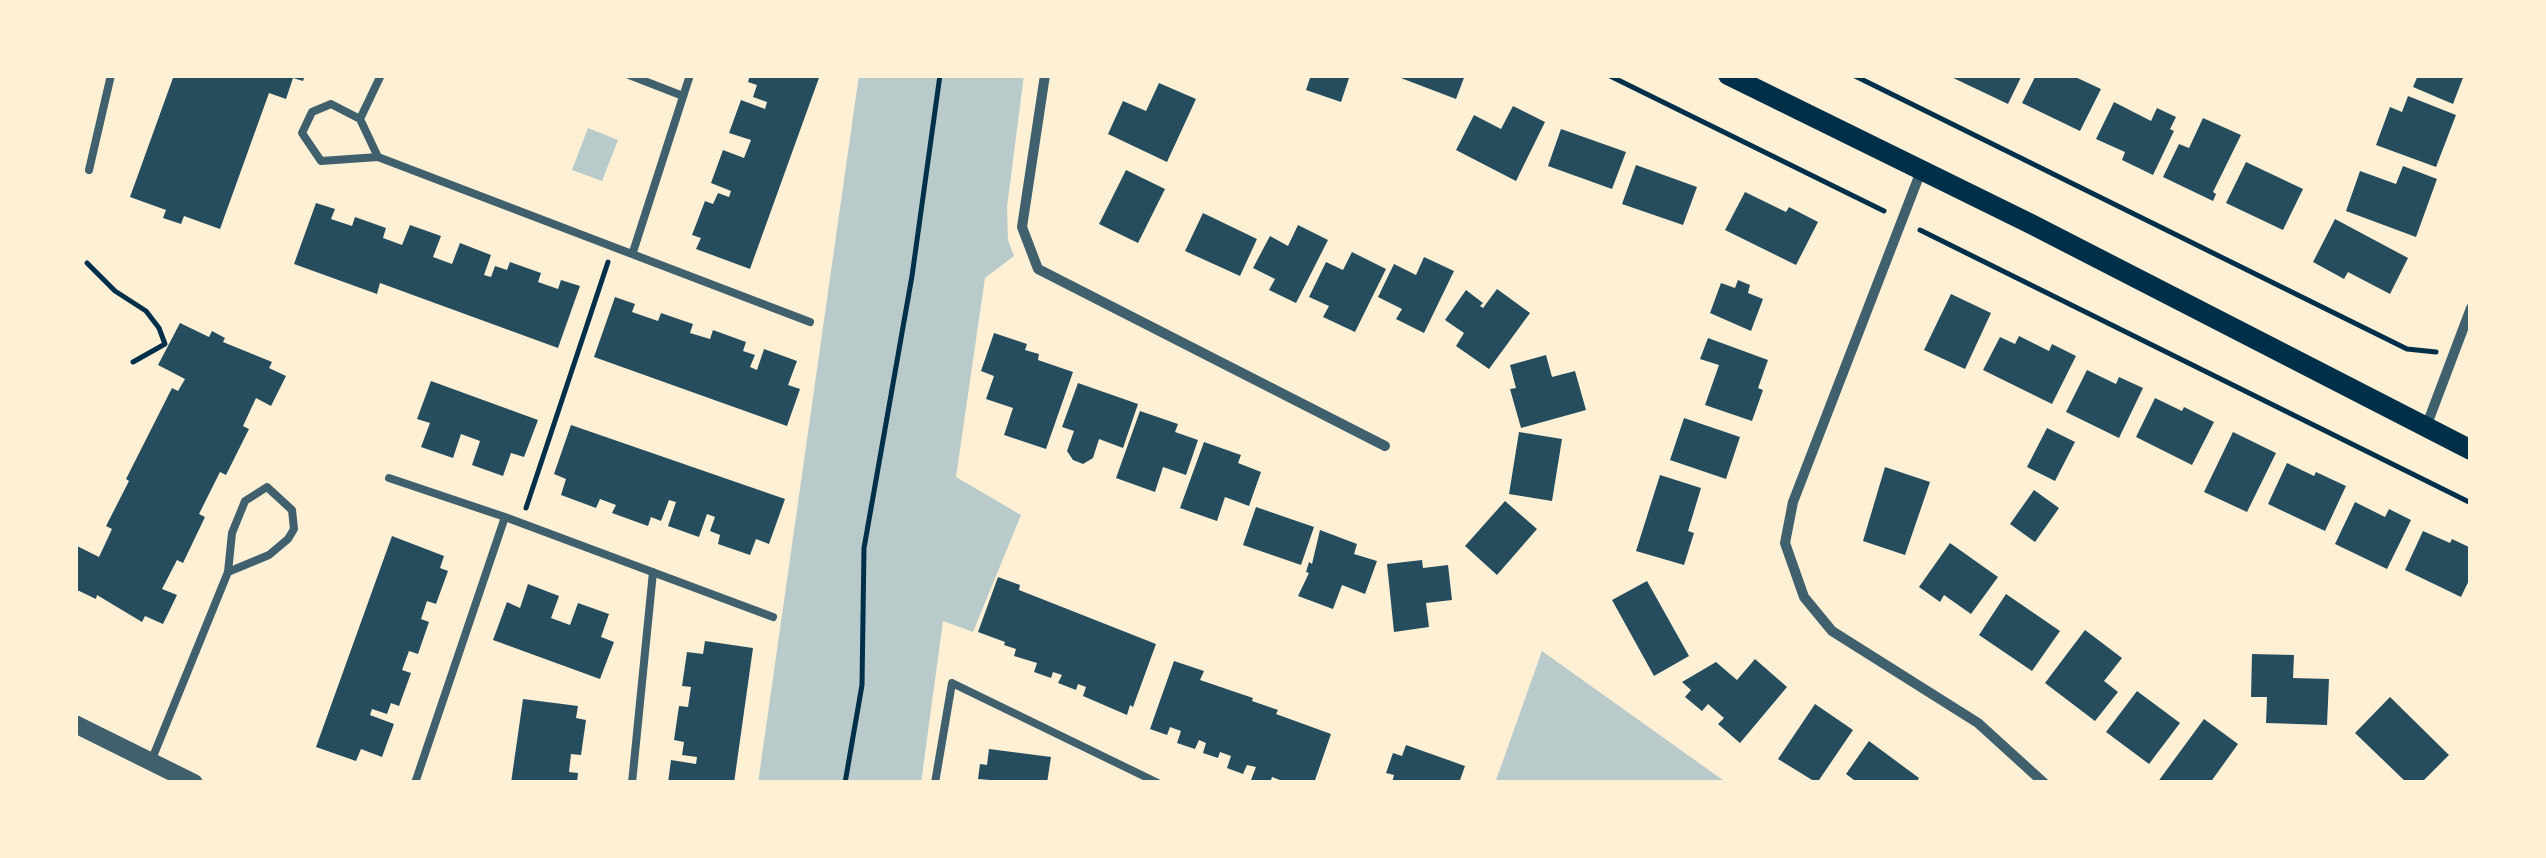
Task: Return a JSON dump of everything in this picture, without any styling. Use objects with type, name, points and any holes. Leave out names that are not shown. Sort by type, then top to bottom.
[{"type":"main road","points":[[1728,75],[2471,450]]},
{"type":"street","points":[[1045,75],[1022,228],[1038,269],[1385,446]]},
{"type":"street","points":[[1921,171],[1792,502],[1785,543],[1804,596],[1832,631],[1978,723],[2044,783]]},
{"type":"street","points":[[2426,428],[2471,308]]},
{"type":"street","points":[[75,724],[194,783]]},
{"type":"lane","points":[[90,170],[112,75]]},
{"type":"lane","points":[[360,119],[381,75]]},
{"type":"lane","points":[[629,75],[683,96]]},
{"type":"lane","points":[[633,252],[690,75]]},
{"type":"lane","points":[[378,157],[360,119],[331,104],[312,112],[302,133],[321,161],[378,157],[810,322]]},
{"type":"lane","points":[[389,478],[772,617]]},
{"type":"lane","points":[[150,763],[228,572],[232,532],[246,501],[267,487],[292,510],[294,529],[288,540],[269,555],[228,572]]},
{"type":"lane","points":[[415,783],[505,517]]},
{"type":"lane","points":[[632,783],[653,572]]},
{"type":"lane","points":[[935,783],[952,683],[1158,783]]},
{"type":"path","points":[[845,783],[862,686],[864,548],[912,276],[940,75]]},
{"type":"path","points":[[1608,75],[2471,504]]},
{"type":"path","points":[[1853,75],[2407,349],[2454,353]]},
{"type":"path","points":[[521,523],[614,244]]},
{"type":"path","points":[[86,263],[115,291],[146,311],[159,328],[165,344],[133,362]]},
{"type":"shaded area","points":[[859,75],[1024,75],[1007,207],[1008,240],[1014,256],[985,278],[956,477],[1021,515],[973,632],[943,621],[921,783],[758,783]]},
{"type":"shaded area","points":[[588,128],[618,140],[602,181],[572,170]]},
{"type":"shaded area","points":[[1542,651],[1720,778],[1728,783],[1495,783]]},
{"type":"building","points":[[174,75],[305,75],[303,81],[293,78],[286,99],[269,93],[220,229],[184,216],[181,224],[163,218],[166,210],[130,197]]},
{"type":"building","points":[[750,75],[820,75],[750,269],[696,249],[701,238],[692,235],[705,201],[713,204],[718,193],[729,197],[731,191],[711,183],[723,150],[744,158],[751,140],[729,133],[741,100],[765,109],[767,102],[753,97],[757,85],[748,82]]},
{"type":"building","points":[[1311,75],[1350,75],[1341,102],[1306,90]]},
{"type":"building","points":[[1393,75],[1465,75],[1456,99]]},
{"type":"building","points":[[1947,75],[2022,75],[2008,104]]},
{"type":"building","points":[[2036,75],[2071,75],[2101,89],[2080,131],[2022,103]]},
{"type":"building","points":[[2418,75],[2464,75],[2453,104],[2413,87]]},
{"type":"building","points":[[1159,83],[1196,99],[1167,162],[1108,134],[1123,101],[1146,111]]},
{"type":"building","points":[[2408,96],[2456,115],[2436,167],[2376,145],[2390,107],[2402,112]]},
{"type":"building","points":[[2114,102],[2151,121],[2157,108],[2176,117],[2170,129],[2174,131],[2153,175],[2122,160],[2125,152],[2096,139]]},
{"type":"building","points":[[1513,106],[1545,122],[1516,181],[1456,150],[1474,115],[1501,129]]},
{"type":"building","points":[[2203,118],[2241,135],[2213,192],[2213,201],[2163,177],[2179,144],[2189,148]]},
{"type":"building","points":[[1561,129],[1626,152],[1612,189],[1548,166]]},
{"type":"building","points":[[2246,162],[2303,189],[2283,230],[2226,203]]},
{"type":"building","points":[[1636,165],[1697,187],[1683,225],[1622,204]]},
{"type":"building","points":[[2403,166],[2437,179],[2416,237],[2346,211],[2360,171],[2396,184]]},
{"type":"building","points":[[1126,170],[1165,189],[1138,243],[1099,224]]},
{"type":"building","points":[[1745,192],[1818,222],[1796,265],[1725,230]]},
{"type":"building","points":[[316,203],[335,209],[331,219],[352,226],[355,217],[386,228],[383,238],[402,245],[410,225],[441,236],[433,257],[452,264],[460,243],[491,255],[484,275],[491,277],[495,266],[507,270],[510,262],[541,273],[538,282],[558,289],[561,280],[580,286],[558,348],[380,283],[377,294],[294,264]]},
{"type":"building","points":[[1203,213],[1257,239],[1240,276],[1185,251]]},
{"type":"building","points":[[2335,219],[2408,258],[2390,294],[2348,272],[2344,279],[2313,262]]},
{"type":"building","points":[[1298,225],[1328,240],[1296,303],[1269,290],[1275,279],[1253,268],[1270,236],[1288,246]]},
{"type":"building","points":[[1352,252],[1386,269],[1355,332],[1323,317],[1329,306],[1309,297],[1326,262],[1343,270]]},
{"type":"building","points":[[1424,257],[1454,271],[1424,333],[1396,319],[1402,309],[1378,297],[1394,264],[1416,275]]},
{"type":"building","points":[[1738,280],[1750,285],[1748,293],[1763,299],[1751,331],[1710,313],[1721,283],[1735,288]]},
{"type":"building","points":[[1497,289],[1530,313],[1489,369],[1456,346],[1464,333],[1445,320],[1466,290],[1483,303],[1483,308]]},
{"type":"building","points":[[1951,294],[1991,313],[1965,369],[1924,350]]},
{"type":"building","points":[[615,297],[635,304],[632,312],[658,321],[661,313],[693,324],[690,333],[710,339],[713,330],[746,342],[743,351],[755,355],[750,367],[757,370],[764,349],[797,361],[788,385],[800,389],[787,426],[594,357]]},
{"type":"building","points":[[180,323],[209,337],[212,331],[225,338],[223,342],[272,362],[269,368],[286,376],[271,406],[256,398],[243,426],[249,429],[226,475],[220,472],[199,514],[205,517],[183,563],[177,560],[162,589],[177,595],[163,624],[145,616],[142,622],[97,595],[96,599],[75,589],[75,545],[99,557],[112,529],[106,526],[129,481],[126,479],[172,388],[178,391],[185,379],[158,365]]},
{"type":"building","points":[[994,333],[1027,344],[1025,350],[1039,354],[1038,360],[1073,372],[1046,449],[1004,435],[1013,408],[986,399],[994,376],[981,371]]},
{"type":"building","points":[[2019,336],[2049,351],[2052,344],[2076,356],[2052,404],[1983,370],[2000,337],[2015,344]]},
{"type":"building","points":[[1708,338],[1768,360],[1752,421],[1705,405],[1719,365],[1700,359]]},
{"type":"building","points":[[1546,355],[1552,377],[1575,371],[1586,410],[1521,428],[1510,389],[1516,388],[1510,365]]},
{"type":"building","points":[[2087,370],[2116,384],[2119,377],[2143,388],[2119,438],[2066,412]]},
{"type":"building","points":[[431,381],[538,420],[524,457],[511,453],[503,476],[472,465],[480,441],[461,434],[453,458],[421,447],[430,423],[417,419]]},
{"type":"building","points":[[1078,383],[1138,404],[1123,448],[1099,439],[1093,458],[1083,464],[1073,460],[1067,451],[1074,431],[1062,427]]},
{"type":"building","points":[[2155,398],[2214,422],[2192,465],[2136,437]]},
{"type":"building","points":[[1140,411],[1178,424],[1175,432],[1198,440],[1186,475],[1163,467],[1155,492],[1116,478]]},
{"type":"building","points":[[1684,418],[1740,437],[1726,479],[1670,460]]},
{"type":"building","points":[[571,425],[785,499],[769,544],[756,539],[750,555],[718,544],[720,535],[710,531],[715,517],[707,514],[699,537],[668,526],[676,502],[669,500],[661,521],[651,517],[648,526],[612,513],[616,505],[600,499],[596,508],[561,495],[566,479],[554,474]]},
{"type":"building","points":[[2047,428],[2075,442],[2055,481],[2027,467]]},
{"type":"building","points":[[1519,432],[1562,439],[1552,501],[1509,494]]},
{"type":"building","points":[[2233,432],[2276,453],[2247,512],[2204,492]]},
{"type":"building","points":[[1204,442],[1241,455],[1238,463],[1261,472],[1249,506],[1225,497],[1217,521],[1180,508]]},
{"type":"building","points":[[2287,463],[2346,486],[2325,531],[2268,504]]},
{"type":"building","points":[[1885,467],[1930,482],[1905,555],[1863,541]]},
{"type":"building","points":[[1660,475],[1701,488],[1688,531],[1694,533],[1684,565],[1636,551]]},
{"type":"building","points":[[2034,490],[2059,508],[2035,542],[2010,524]]},
{"type":"building","points":[[1505,501],[1537,529],[1497,575],[1465,546]]},
{"type":"building","points":[[2355,502],[2385,517],[2389,509],[2411,520],[2387,569],[2335,544]]},
{"type":"building","points":[[1256,507],[1314,527],[1301,565],[1243,545]]},
{"type":"building","points":[[1320,530],[1357,544],[1354,554],[1377,561],[1365,594],[1342,585],[1333,609],[1298,596],[1309,573],[1309,562],[1312,564]]},
{"type":"building","points":[[2423,531],[2471,548],[2471,576],[2461,597],[2405,570]]},
{"type":"building","points":[[392,536],[444,556],[440,568],[448,571],[436,604],[427,601],[421,619],[429,622],[418,654],[409,651],[402,670],[411,673],[399,706],[391,703],[387,714],[372,709],[370,715],[394,724],[382,757],[361,749],[356,761],[316,747]]},
{"type":"building","points":[[1950,543],[1998,577],[1971,614],[1944,595],[1940,602],[1919,587]]},
{"type":"building","points":[[1422,560],[1423,568],[1448,565],[1452,600],[1426,603],[1429,627],[1394,632],[1387,564]]},
{"type":"building","points":[[998,577],[1020,585],[1019,590],[1156,644],[1127,715],[1083,696],[1086,687],[1078,684],[1076,690],[1058,683],[1062,675],[1053,672],[1051,678],[1034,672],[1037,663],[1014,656],[1016,649],[978,632]]},
{"type":"building","points":[[1647,581],[1689,656],[1654,676],[1612,600]]},
{"type":"building","points":[[528,584],[559,596],[551,618],[570,625],[578,603],[609,614],[601,637],[614,642],[600,679],[493,640],[507,602],[520,608]]},
{"type":"building","points":[[2006,594],[2060,631],[2032,671],[1979,635]]},
{"type":"building","points":[[2085,630],[2122,658],[2104,681],[2118,692],[2095,721],[2045,683]]},
{"type":"building","points":[[705,641],[753,648],[734,783],[668,783],[671,760],[696,764],[697,757],[682,755],[684,742],[674,740],[679,706],[688,707],[691,687],[682,686],[687,652],[703,654]]},
{"type":"building","points":[[2252,654],[2294,655],[2293,678],[2329,679],[2327,725],[2266,723],[2267,697],[2251,697]]},
{"type":"building","points":[[1755,659],[1787,687],[1740,743],[1718,724],[1724,718],[1708,704],[1702,711],[1685,697],[1691,690],[1682,682],[1716,662],[1737,680]]},
{"type":"building","points":[[1174,661],[1204,671],[1200,680],[1253,698],[1252,701],[1278,710],[1276,714],[1331,734],[1314,783],[1279,783],[1272,777],[1270,783],[1251,780],[1256,767],[1247,765],[1243,774],[1227,768],[1231,756],[1220,752],[1218,758],[1203,753],[1206,743],[1199,740],[1195,749],[1177,743],[1181,731],[1170,727],[1167,735],[1150,729]]},
{"type":"building","points":[[2137,691],[2180,723],[2149,764],[2106,732]]},
{"type":"building","points":[[2390,697],[2449,755],[2421,783],[2407,783],[2355,733]]},
{"type":"building","points":[[523,699],[578,706],[576,718],[586,720],[581,755],[571,754],[569,772],[578,773],[577,783],[511,783]]},
{"type":"building","points":[[1815,704],[1853,730],[1817,783],[1778,759]]},
{"type":"building","points":[[2204,719],[2238,744],[2210,783],[2157,783]]},
{"type":"building","points":[[1869,741],[1919,778],[1916,783],[1858,783],[1846,774]]},
{"type":"building","points":[[1406,745],[1465,766],[1459,783],[1392,783],[1394,775],[1386,773],[1393,753],[1402,756]]},
{"type":"building","points":[[989,749],[1051,757],[1047,783],[990,783],[978,779],[980,764],[987,765]]}]
